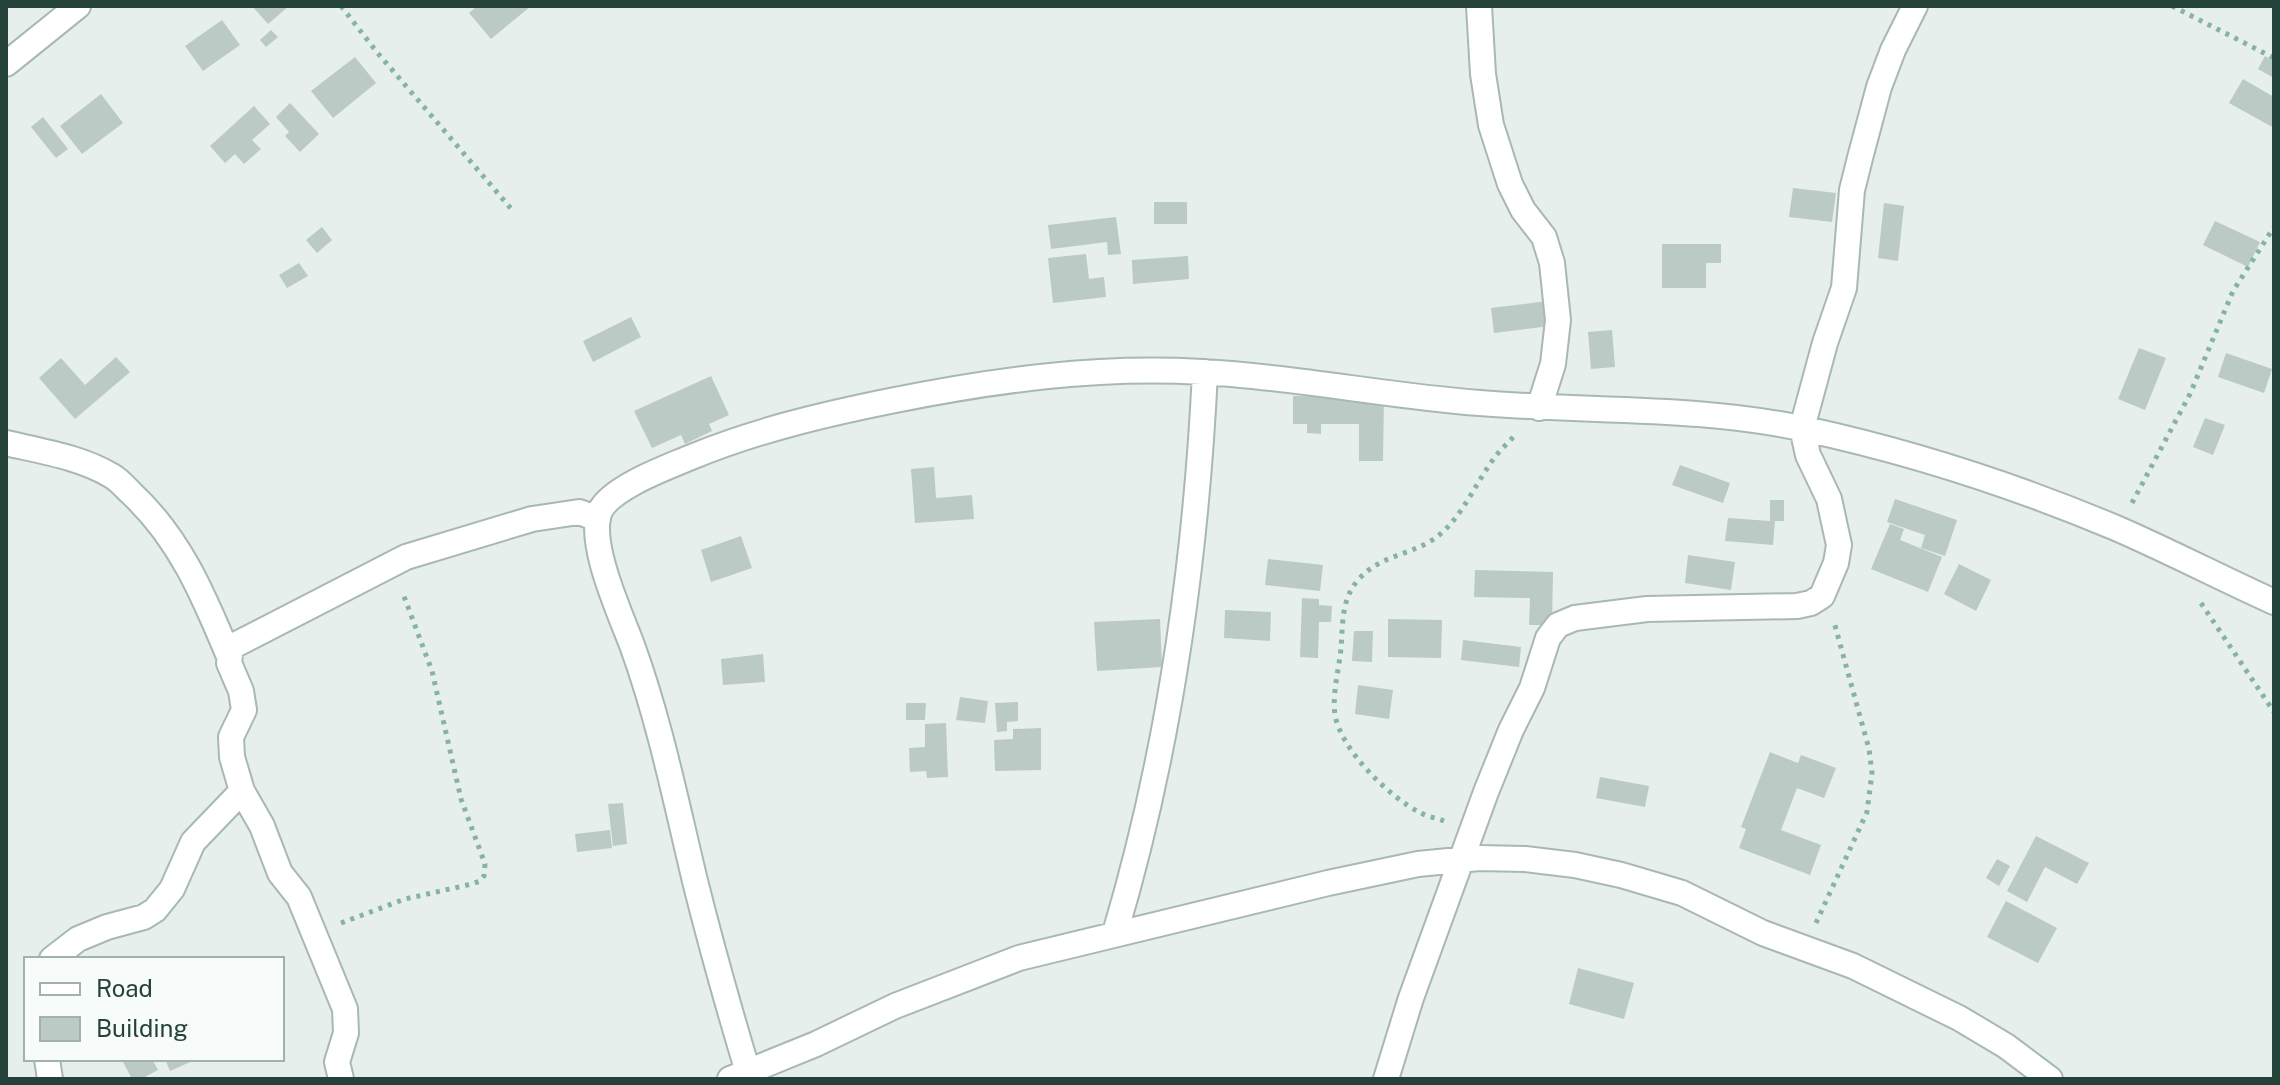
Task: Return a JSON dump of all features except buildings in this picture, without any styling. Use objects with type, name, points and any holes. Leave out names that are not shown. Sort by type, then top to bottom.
[{"type":"street","points":[[6,64],[78,6]]},
{"type":"street","points":[[1479,6],[1483,74],[1491,125],[1510,184],[1523,210],[1544,237],[1552,263],[1558,320],[1553,364],[1536,408]]},
{"type":"street","points":[[1386,1079],[1411,998],[1473,827],[1511,730],[1532,688],[1548,638],[1558,625],[1575,618],[1647,609],[1797,606],[1811,603],[1822,596],[1836,563],[1838,534],[1829,499],[1808,455],[1802,428],[1844,288],[1852,190],[1872,110],[1893,50],[1915,6]]},
{"type":"street","points":[[2050,1079],[2006,1046],[1959,1018],[1853,966],[1763,933],[1682,893],[1575,865],[1525,859],[1462,859],[1418,864],[1019,958],[950,984],[739,1076],[657,721],[602,558],[596,532],[602,507],[608,500],[654,473],[711,449],[769,429],[844,410],[965,386],[1057,373],[1110,370],[1205,372],[1312,381],[1455,401],[1727,417],[1802,428],[1905,454],[2013,488],[2115,528],[2274,602]]},
{"type":"street","points":[[1115,933],[1136,861],[1176,647],[1200,479],[1205,372]]},
{"type":"street","points":[[6,443],[72,459],[112,476],[146,506],[181,551],[198,583],[228,654],[243,700],[244,710],[231,737],[230,748],[242,791],[262,826],[275,864],[299,897],[345,1009],[346,1033],[337,1062],[341,1079]]},
{"type":"street","points":[[228,654],[237,642],[406,557],[532,519],[579,512],[598,519]]},
{"type":"street","points":[[55,957],[78,939],[144,917],[155,910],[172,889],[193,842],[242,791]]},
{"type":"path","points":[[341,6],[513,211]]},
{"type":"path","points":[[2172,6],[2274,58]]},
{"type":"path","points":[[2115,528],[2149,474],[2190,394],[2233,291],[2274,227]]},
{"type":"path","points":[[1473,827],[1421,813],[1387,789],[1351,750],[1335,715],[1343,617],[1347,597],[1358,580],[1377,564],[1420,547],[1440,535],[1462,508],[1495,457],[1526,424],[1536,408]]},
{"type":"path","points":[[2179,559],[2208,614],[2274,712]]},
{"type":"path","points":[[313,932],[405,899],[472,884],[484,876],[485,864],[461,799],[438,690],[392,564]]},
{"type":"path","points":[[1803,948],[1867,812],[1872,773],[1869,749],[1845,659],[1822,596]]}]
